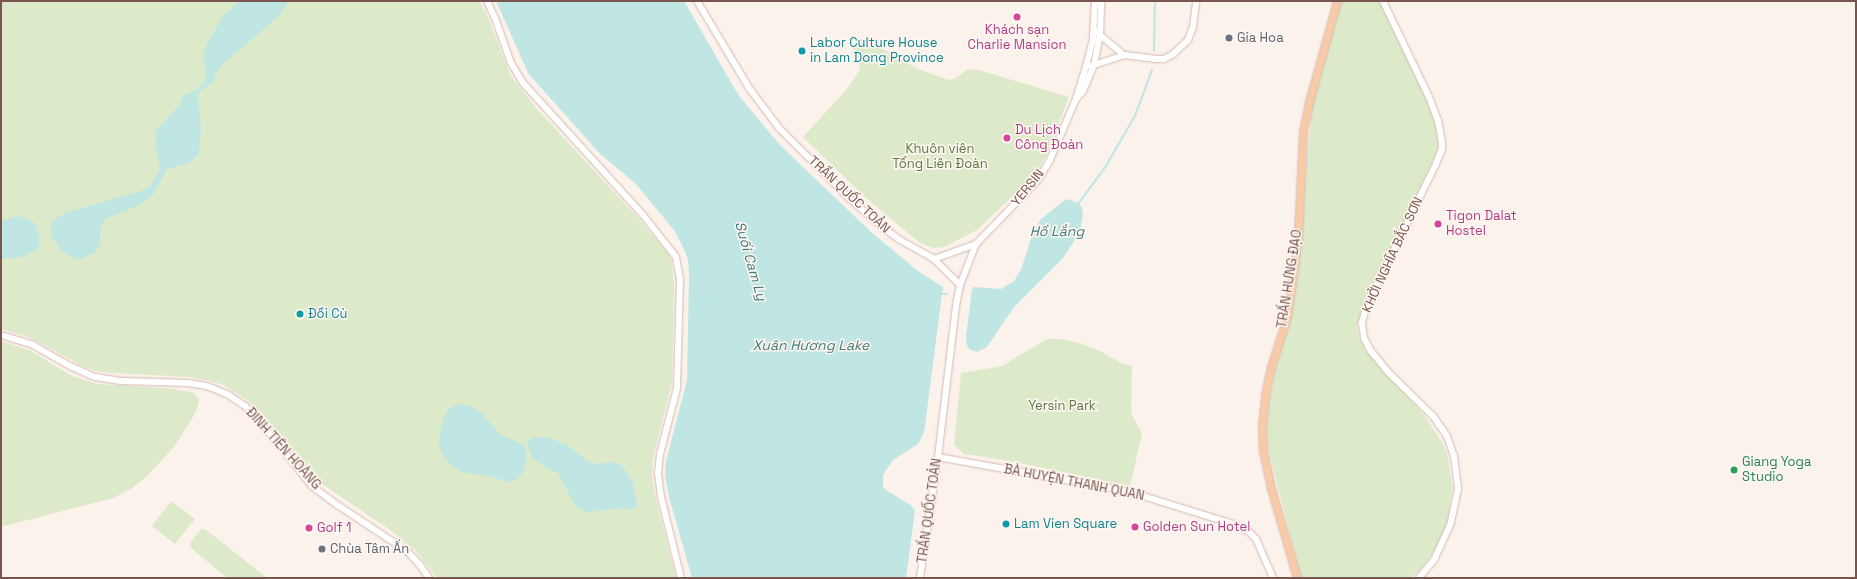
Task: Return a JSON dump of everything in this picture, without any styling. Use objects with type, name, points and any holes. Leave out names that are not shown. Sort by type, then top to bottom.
[{"type":"main road","points":[[487,1],[495,18],[511,63],[523,83],[643,215],[676,257],[680,280],[677,388],[660,454],[658,473],[661,496],[681,578]]},
{"type":"main road","name":"TRẦN QUỐC TOẢN","points":[[698,1],[749,88],[779,128],[850,199],[900,240],[934,259],[960,285],[956,306],[938,457],[920,578]]},
{"type":"main road","name":"YERSIN","points":[[960,285],[976,244],[1038,180],[1049,162],[1076,100],[1086,67],[1094,30],[1095,1]]},
{"type":"main road","name":"YERSIN","points":[[1076,100],[1083,91],[1094,65],[1100,35],[1101,1]]},
{"type":"main road","points":[[1086,67],[1124,55],[1155,59],[1172,56],[1188,40],[1194,27],[1196,1]]},
{"type":"main road","name":"TRẦN HƯNG ĐẠO","points":[[1297,578],[1271,488],[1263,451],[1262,426],[1265,396],[1271,367],[1288,312],[1298,235],[1304,131],[1309,102],[1337,1]]},
{"type":"main road","name":"KHỞI NGHĨA BẮC SƠN","points":[[1383,1],[1418,72],[1438,120],[1441,132],[1442,149],[1436,164],[1367,304],[1362,323],[1364,338],[1371,351],[1384,367],[1433,416],[1447,436],[1454,456],[1458,489],[1452,523],[1434,560],[1419,578]]},
{"type":"main road","points":[[1094,30],[1124,55]]},
{"type":"main road","name":"YERSIN","points":[[934,259],[976,244]]},
{"type":"main road","name":"ĐINH TIÊN HOÀNG","points":[[1,334],[33,345],[70,366],[94,377],[134,382],[188,383],[207,386],[227,394],[245,406],[258,419],[312,486],[336,504],[407,551],[420,565],[428,578]]},
{"type":"main road","name":"BÀ HUYỆN THANH QUAN","points":[[938,457],[1127,491],[1236,525],[1248,531],[1256,540],[1261,548],[1273,578]]},
{"type":"green space","points":[[479,1],[488,17],[510,75],[537,109],[638,218],[669,254],[672,262],[674,288],[672,383],[653,458],[652,475],[655,496],[676,578],[437,578],[415,550],[390,530],[319,482],[259,411],[248,401],[224,385],[190,377],[97,371],[84,367],[29,337],[1,329],[1,2]]},
{"type":"green space","points":[[1341,1],[1379,1],[1426,99],[1438,132],[1438,147],[1433,161],[1364,303],[1357,325],[1359,337],[1366,351],[1425,416],[1443,444],[1448,457],[1452,488],[1448,519],[1444,531],[1431,556],[1422,568],[1411,578],[1301,578],[1268,448],[1267,424],[1270,396],[1276,367],[1293,309],[1298,273],[1311,113],[1315,92]]},
{"type":"green space","name":"Khuôn viên Tổng Liên Đoàn","points":[[857,37],[877,45],[899,59],[923,71],[949,80],[956,78],[968,69],[979,70],[1069,97],[1046,156],[1034,176],[977,230],[944,247],[933,248],[920,243],[866,198],[803,137],[847,89],[860,70],[859,58],[853,48]]},
{"type":"green space","name":"Yersin Park","points":[[1047,339],[1060,339],[1080,343],[1102,352],[1121,363],[1132,366],[1131,413],[1142,434],[1130,486],[1004,460],[964,454],[954,445],[961,373],[1002,366]]},
{"type":"green space","points":[[1,341],[31,351],[72,376],[97,384],[175,389],[194,393],[199,400],[197,408],[174,447],[147,476],[131,489],[113,498],[1,527]]},
{"type":"green space","points":[[171,501],[195,519],[175,544],[152,526]]},
{"type":"green space","points":[[201,529],[205,529],[267,578],[227,578],[190,547],[191,542]]},
{"type":"water","points":[[240,1],[289,1],[278,17],[223,64],[215,75],[214,82],[200,91],[198,96],[201,128],[199,154],[189,163],[167,169],[153,195],[140,205],[105,219],[101,229],[100,244],[96,252],[78,260],[62,252],[52,236],[51,224],[59,216],[68,212],[141,191],[150,186],[160,169],[156,147],[156,131],[179,105],[183,96],[198,89],[205,81],[203,55],[207,44],[223,16]]},
{"type":"water","name":"Xuân Hương Lake","points":[[496,1],[684,1],[739,96],[781,146],[871,232],[918,271],[943,287],[924,433],[918,444],[893,460],[883,475],[883,486],[886,490],[912,506],[915,511],[906,578],[692,578],[669,497],[665,475],[666,461],[687,380],[688,260],[674,230],[635,183],[600,154],[528,73]]},
{"type":"water","name":"Hồ Lắng","points":[[1066,199],[1079,203],[1082,208],[1083,215],[1080,230],[1073,243],[1063,258],[1014,307],[987,347],[977,352],[971,350],[967,346],[966,336],[972,289],[974,287],[1001,289],[1014,281],[1021,270],[1033,232],[1041,219]]},
{"type":"water","points":[[17,216],[26,218],[35,223],[40,241],[38,249],[22,257],[1,259],[1,221]]},
{"type":"water","points":[[457,404],[470,406],[482,413],[500,434],[524,445],[527,456],[524,471],[517,480],[509,482],[489,476],[461,472],[450,464],[439,447],[440,432],[444,417],[449,409]]},
{"type":"water","points":[[535,437],[548,438],[567,445],[590,463],[597,464],[611,462],[622,465],[632,480],[637,506],[631,510],[622,508],[590,512],[580,510],[575,505],[558,473],[546,468],[541,463],[535,461],[532,457],[527,445],[529,440]]},
{"type":"waterway","points":[[1154,51],[1155,1]]},
{"type":"waterway","points":[[1079,203],[1106,166],[1135,116],[1152,70]]},
{"type":"waterway","points":[[941,294],[947,294]]},
{"type":"place","name":"Khách sạn Charlie Mansion","points":[[1017,17]]},
{"type":"place","name":"Gia Hoa","points":[[1229,38]]},
{"type":"place","name":"Labor Culture House in Lam Dong Province","points":[[802,51]]},
{"type":"place","name":"Du Lịch Công Đoàn","points":[[1007,138]]},
{"type":"place","name":"Tigon Dalat Hostel","points":[[1438,224]]},
{"type":"place","name":"Đồi Cù","points":[[300,314]]},
{"type":"place","name":"Giang Yoga Studio","points":[[1734,470]]},
{"type":"place","name":"Lam Vien Square","points":[[1006,524]]},
{"type":"place","name":"Golden Sun Hotel","points":[[1135,527]]},
{"type":"place","name":"Golf 1","points":[[309,528]]},
{"type":"place","name":"Chùa Tâm Ấn","points":[[322,549]]},
{"type":"water label","name":"Suối Cam Ly","points":[[751,261]]}]
